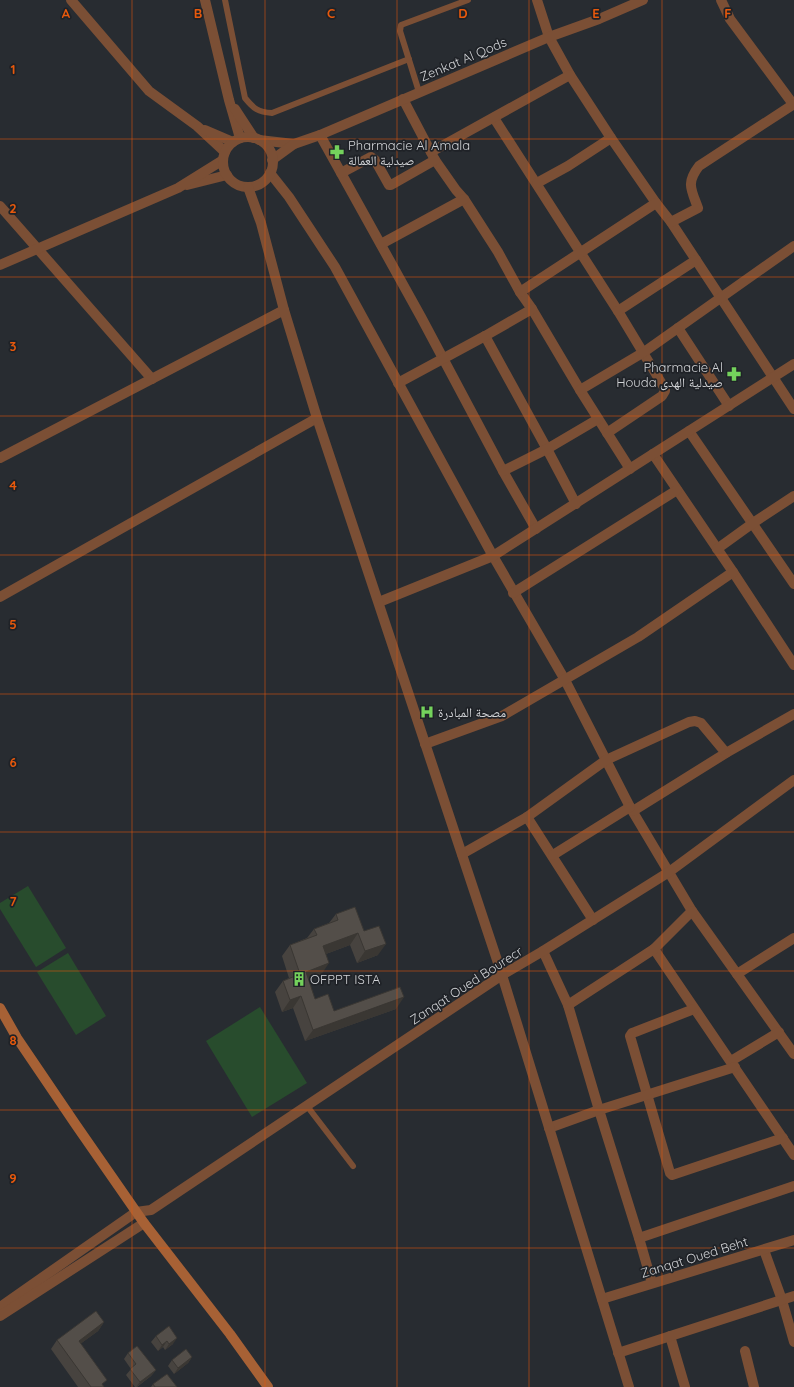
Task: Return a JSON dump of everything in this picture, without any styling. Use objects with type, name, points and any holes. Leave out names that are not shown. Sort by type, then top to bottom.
[{"type":"main road","points":[[0,1008],[17,1038],[136,1212],[230,1334],[268,1387]]},
{"type":"street","points":[[71,0],[149,90],[197,126],[224,156],[223,166],[227,175],[236,184],[253,186],[264,180],[270,173],[272,160],[269,148],[256,139],[230,100]]},
{"type":"street","points":[[178,188],[224,156],[236,140],[230,100],[205,0]]},
{"type":"street","points":[[537,0],[549,37],[570,75],[611,138],[671,222],[794,409]]},
{"type":"street","name":"Zenkat Al Qods","points":[[294,144],[320,135],[549,37],[599,19],[644,0]]},
{"type":"street","points":[[671,222],[698,208],[691,188],[690,180],[699,166],[794,104],[730,19],[721,0]]},
{"type":"street","points":[[341,173],[372,157],[390,186],[433,156],[494,118],[570,75]]},
{"type":"street","points":[[404,99],[433,156],[456,190],[464,199],[498,252],[520,292],[532,308],[580,390],[630,469]]},
{"type":"street","points":[[494,118],[644,352],[665,388],[664,394],[607,432]]},
{"type":"street","points":[[197,126],[236,140],[256,139],[294,144]]},
{"type":"street","points":[[320,135],[536,529]]},
{"type":"street","points":[[537,184],[611,138]]},
{"type":"street","points":[[272,160],[294,144]]},
{"type":"street","points":[[270,173],[289,197],[335,267],[513,593],[565,680],[632,809],[692,911],[794,1054]]},
{"type":"street","points":[[0,265],[178,188],[227,175]]},
{"type":"street","points":[[253,186],[261,224],[284,310],[317,418],[502,975],[629,1387]]},
{"type":"street","points":[[381,244],[464,199]]},
{"type":"street","points":[[520,292],[656,203]]},
{"type":"street","points":[[0,206],[152,379]]},
{"type":"street","points":[[580,390],[644,352],[794,246]]},
{"type":"street","points":[[618,311],[696,260]]},
{"type":"street","points":[[398,383],[444,359],[532,308]]},
{"type":"street","points":[[0,458],[284,310]]},
{"type":"street","points":[[678,328],[729,406]]},
{"type":"street","points":[[485,336],[576,504]]},
{"type":"street","points":[[379,602],[493,556],[794,364]]},
{"type":"street","points":[[0,597],[317,418]]},
{"type":"street","points":[[503,471],[547,449],[598,419]]},
{"type":"street","points":[[689,431],[793,580]]},
{"type":"street","points":[[653,454],[792,660]]},
{"type":"street","points":[[513,593],[677,490]]},
{"type":"street","points":[[717,549],[753,523],[793,498]]},
{"type":"street","points":[[425,744],[502,716],[638,637],[733,572]]},
{"type":"street","points":[[553,855],[794,714]]},
{"type":"street","points":[[462,854],[527,817],[606,760],[689,722],[695,721],[701,723],[726,753]]},
{"type":"street","name":"Zanqat Oued Bourecr","points":[[136,1212],[151,1210],[502,975],[669,872],[794,780]]},
{"type":"street","points":[[527,817],[553,855],[593,920]]},
{"type":"street","points":[[568,1005],[654,949],[692,911]]},
{"type":"street","points":[[736,974],[794,938]]},
{"type":"street","points":[[654,949],[784,1138],[794,1155]]},
{"type":"street","points":[[543,951],[568,1005],[652,1283]]},
{"type":"street","points":[[694,1009],[632,1033],[631,1039],[670,1173],[672,1175],[784,1138]]},
{"type":"street","points":[[549,1128],[733,1064],[779,1032]]},
{"type":"street","points":[[639,1238],[794,1186]]},
{"type":"street","name":"Zanqat Oued Bourecr","points":[[144,1223],[151,1210]]},
{"type":"street","points":[[0,1307],[136,1212]]},
{"type":"street","points":[[0,1316],[144,1223]]},
{"type":"street","name":"Zanqat Oued Beht","points":[[602,1299],[794,1240]]},
{"type":"street","points":[[764,1250],[782,1300],[794,1342]]},
{"type":"street","points":[[618,1353],[794,1296]]},
{"type":"street","points":[[670,1336],[686,1387]]},
{"type":"street","points":[[745,1351],[754,1387]]},
{"type":"lane","points":[[225,0],[246,98],[252,106],[262,112],[272,113],[409,59]]},
{"type":"lane","points":[[419,92],[400,31],[401,25],[468,0]]},
{"type":"lane","points":[[307,1106],[353,1166]]},
{"type":"green space","points":[[28,886],[66,948],[36,967],[0,909],[0,903]]},
{"type":"green space","points":[[68,953],[106,1016],[76,1035],[37,972]]},
{"type":"green space","points":[[260,1007],[307,1083],[252,1117],[206,1041]]},
{"type":"building","points":[[355,907],[364,931],[379,926],[386,944],[365,951],[358,933],[323,946],[329,963],[306,972],[315,999],[328,994],[334,1011],[400,987],[404,997],[313,1030],[301,996],[290,1000],[283,981],[300,974],[290,945],[317,935],[314,929],[338,920],[336,914]]},
{"type":"building","points":[[96,1311],[104,1322],[79,1341],[107,1380],[102,1384],[104,1387],[91,1387],[57,1340]]},
{"type":"building","points":[[169,1326],[177,1338],[169,1344],[167,1341],[162,1345],[156,1336]]},
{"type":"building","points":[[137,1346],[156,1370],[140,1382],[130,1369],[136,1364],[128,1353]]},
{"type":"building","points":[[186,1349],[192,1357],[178,1368],[172,1360]]},
{"type":"building","points":[[167,1374],[177,1387],[155,1387],[153,1384]]},
{"type":"place","name":"Pharmacie Al Amala صيدلية العمالة","points":[[337,152]]},
{"type":"place","name":"Pharmacie Al Houda صيدلية الهدى","points":[[734,374]]},
{"type":"place","name":"مصحة المبادرة","points":[[427,712]]},
{"type":"place","name":"OFPPT ISTA","points":[[299,979]]}]
